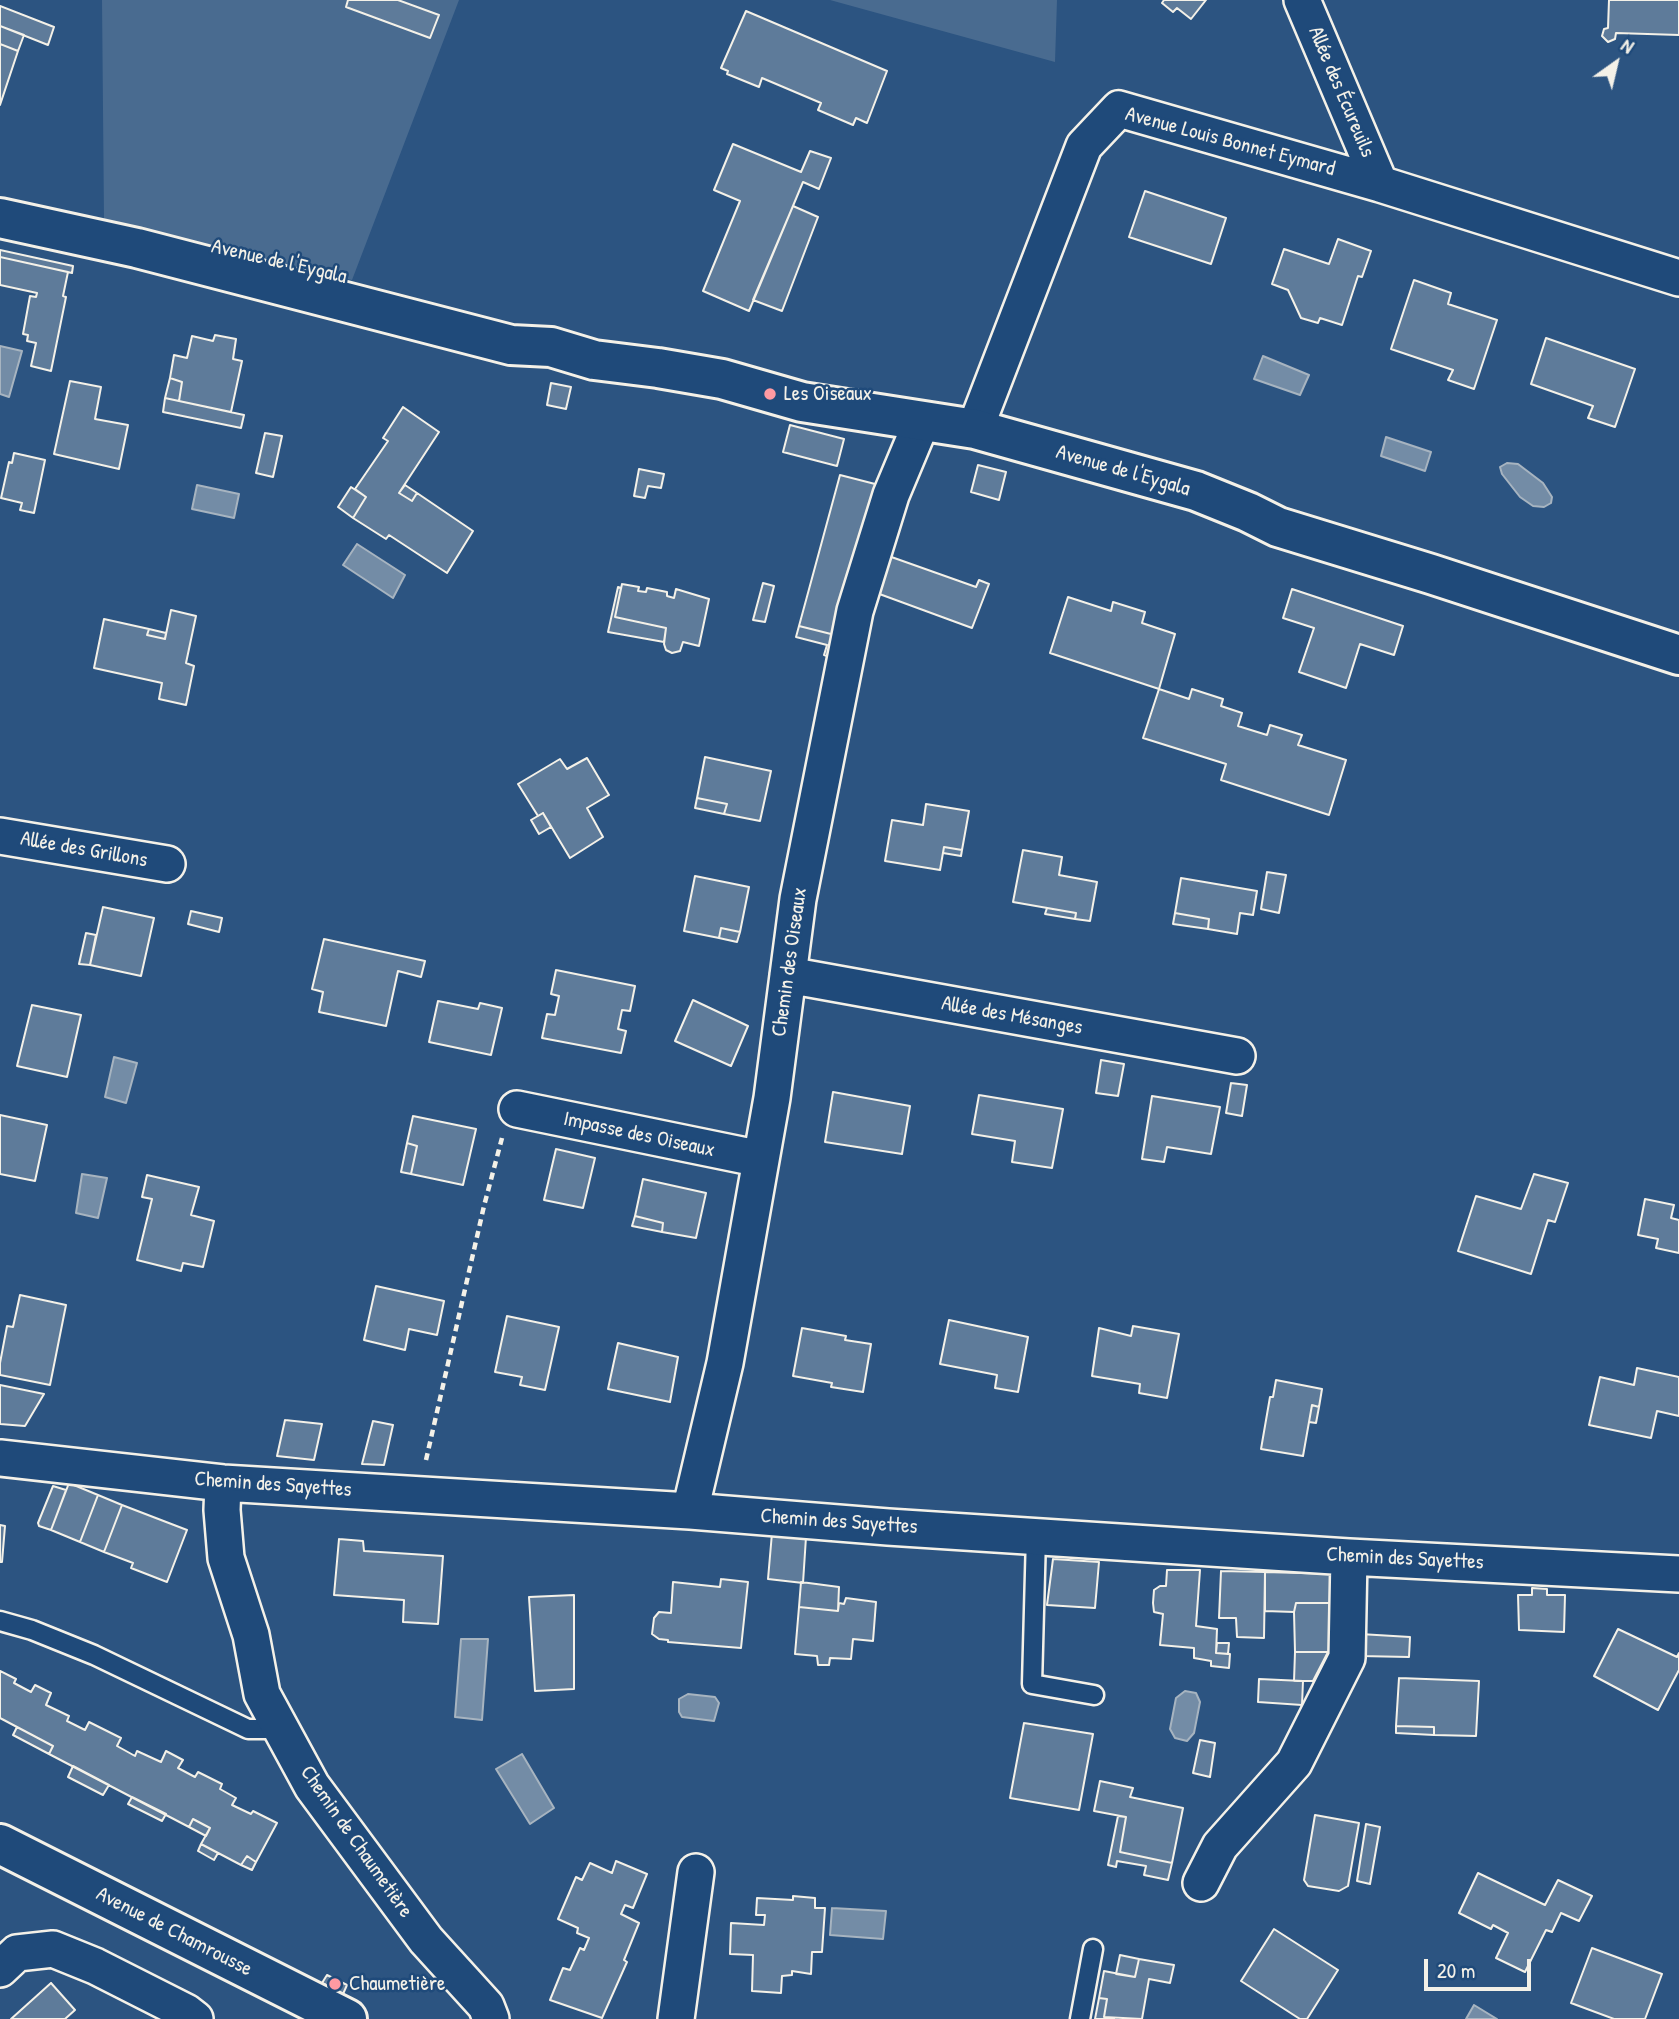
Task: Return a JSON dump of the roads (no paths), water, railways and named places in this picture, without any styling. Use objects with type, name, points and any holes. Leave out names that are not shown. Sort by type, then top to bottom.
[{"type":"street","name":"Allée des Écureuils","points":[[1303,0],[1380,184]]},
{"type":"street","name":"Avenue Louis Bonnet Eymard","points":[[975,429],[1084,146],[1119,109],[1380,184],[1679,278]]},
{"type":"street","name":"Avenue de l'Eygala","points":[[0,199],[414,293],[514,324],[551,347]]},
{"type":"street","name":"Avenue de l'Eygala","points":[[0,218],[137,248],[511,345],[551,347],[594,360],[722,379],[802,401],[975,429],[1196,491],[1278,527],[1679,655]]},
{"type":"street","name":"Chemin des Oiseaux","points":[[690,1511],[725,1363],[772,1098],[798,899],[855,611],[891,495],[922,421]]},
{"type":"street","name":"Allée des Grillons","points":[[0,836],[167,864]]},
{"type":"street","name":"Allée des Mésanges","points":[[788,975],[1237,1056]]},
{"type":"street","name":"Impasse des Oiseaux","points":[[517,1109],[761,1159]]},
{"type":"street","name":"Chemin des Sayettes","points":[[0,1458],[223,1483],[690,1511],[1349,1557],[1679,1574]]},
{"type":"street","name":"Chemin de Chaumetière","points":[[223,1483],[226,1558],[251,1635],[262,1694],[312,1786],[426,1940],[486,2006],[491,2019]]},
{"type":"street","points":[[1201,1883],[1220,1846],[1294,1763],[1347,1658],[1349,1557]]},
{"type":"street","name":"Avenue de Chamrousse","points":[[0,1844],[347,2019]]},
{"type":"street","points":[[676,2019],[696,1872]]},
{"type":"street","points":[[0,1969],[17,1953],[53,1950],[95,1966],[195,2019]]},
{"type":"lane","points":[[1036,1536],[1032,1685],[1094,1695]]},
{"type":"lane","points":[[0,1620],[94,1655],[248,1729],[281,1729]]},
{"type":"lane","points":[[1080,2019],[1093,1949]]},
{"type":"place","name":"Les Oiseaux","points":[[770,394]]},
{"type":"place","name":"Chaumetière","points":[[335,1984]]}]
